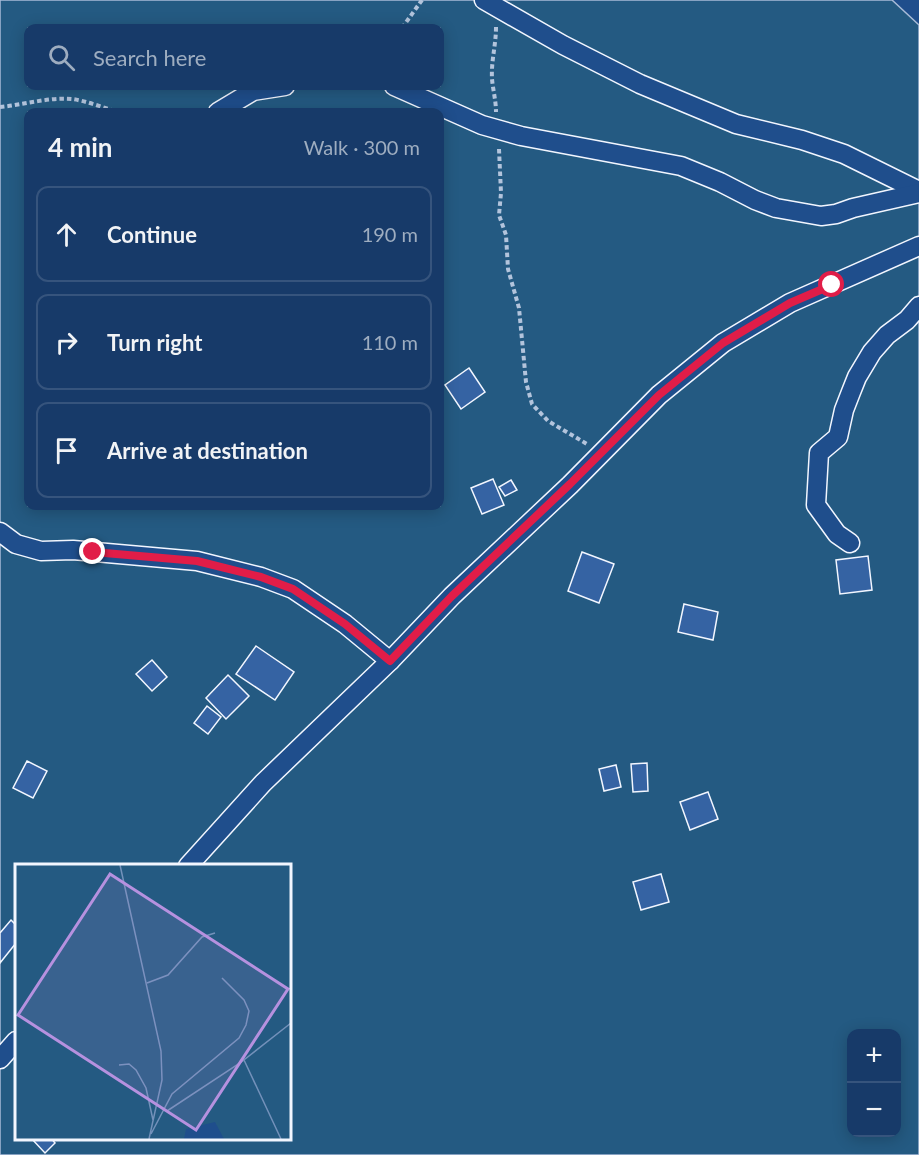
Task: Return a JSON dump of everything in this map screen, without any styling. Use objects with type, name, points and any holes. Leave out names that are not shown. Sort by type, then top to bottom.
[{"type":"street","points":[[491,3],[563,45],[640,84],[736,124],[802,140],[844,154],[919,192]]},
{"type":"street","points":[[225,108],[253,92],[264,90]]},
{"type":"street","points":[[403,90],[444,108]]},
{"type":"street","points":[[444,108],[497,130],[681,166],[776,208],[822,216],[919,192]]},
{"type":"street","points":[[190,864],[263,783],[659,395],[723,343],[790,303],[919,246]]},
{"type":"street","points":[[850,543],[837,534],[816,505],[819,453],[838,437],[844,410],[857,377],[872,352],[919,306]]},
{"type":"street","points":[[0,532],[16,544],[41,551],[73,550],[197,561],[261,577],[293,589],[345,624],[390,661]]},
{"type":"street","points":[[0,1059],[15,1042]]},
{"type":"path","points":[[405,24],[422,0]]},
{"type":"path","points":[[491,3],[496,46],[492,80],[501,158],[499,215],[506,235],[508,269],[519,308],[526,382],[532,404],[548,421],[600,453]]},
{"type":"path","points":[[0,107],[72,99],[104,108]]},
{"type":"shaded area","points":[[0,0],[892,0],[919,25],[919,1155],[0,1155]]},
{"type":"building","points":[[469,368],[485,392],[461,409],[445,385]]},
{"type":"building","points":[[493,479],[504,505],[482,514],[471,488]]},
{"type":"building","points":[[511,480],[517,490],[505,496],[499,487]]},
{"type":"building","points":[[582,552],[614,564],[599,603],[568,591]]},
{"type":"building","points":[[868,556],[872,590],[840,594],[836,560]]},
{"type":"building","points":[[684,604],[718,612],[713,640],[678,632]]},
{"type":"building","points":[[256,646],[294,672],[275,700],[236,674]]},
{"type":"building","points":[[152,660],[167,677],[152,691],[136,674]]},
{"type":"building","points":[[228,675],[249,696],[226,719],[206,698]]},
{"type":"building","points":[[207,706],[221,717],[208,734],[194,723]]},
{"type":"building","points":[[27,761],[47,771],[33,798],[13,788]]},
{"type":"building","points":[[647,763],[648,791],[633,792],[631,764]]},
{"type":"building","points":[[616,765],[621,787],[604,791],[599,769]]},
{"type":"building","points":[[708,792],[718,819],[690,830],[680,802]]},
{"type":"building","points":[[661,874],[669,902],[641,910],[633,882]]},
{"type":"building","points":[[11,920],[15,924],[15,944],[0,963],[0,933]]},
{"type":"building","points":[[33,1140],[53,1140],[55,1143],[45,1153]]},
{"type":"route","points":[[93,552],[197,561],[261,577],[293,589],[345,624],[390,661],[452,596],[570,484],[659,395],[723,343],[790,303],[832,285]]}]
